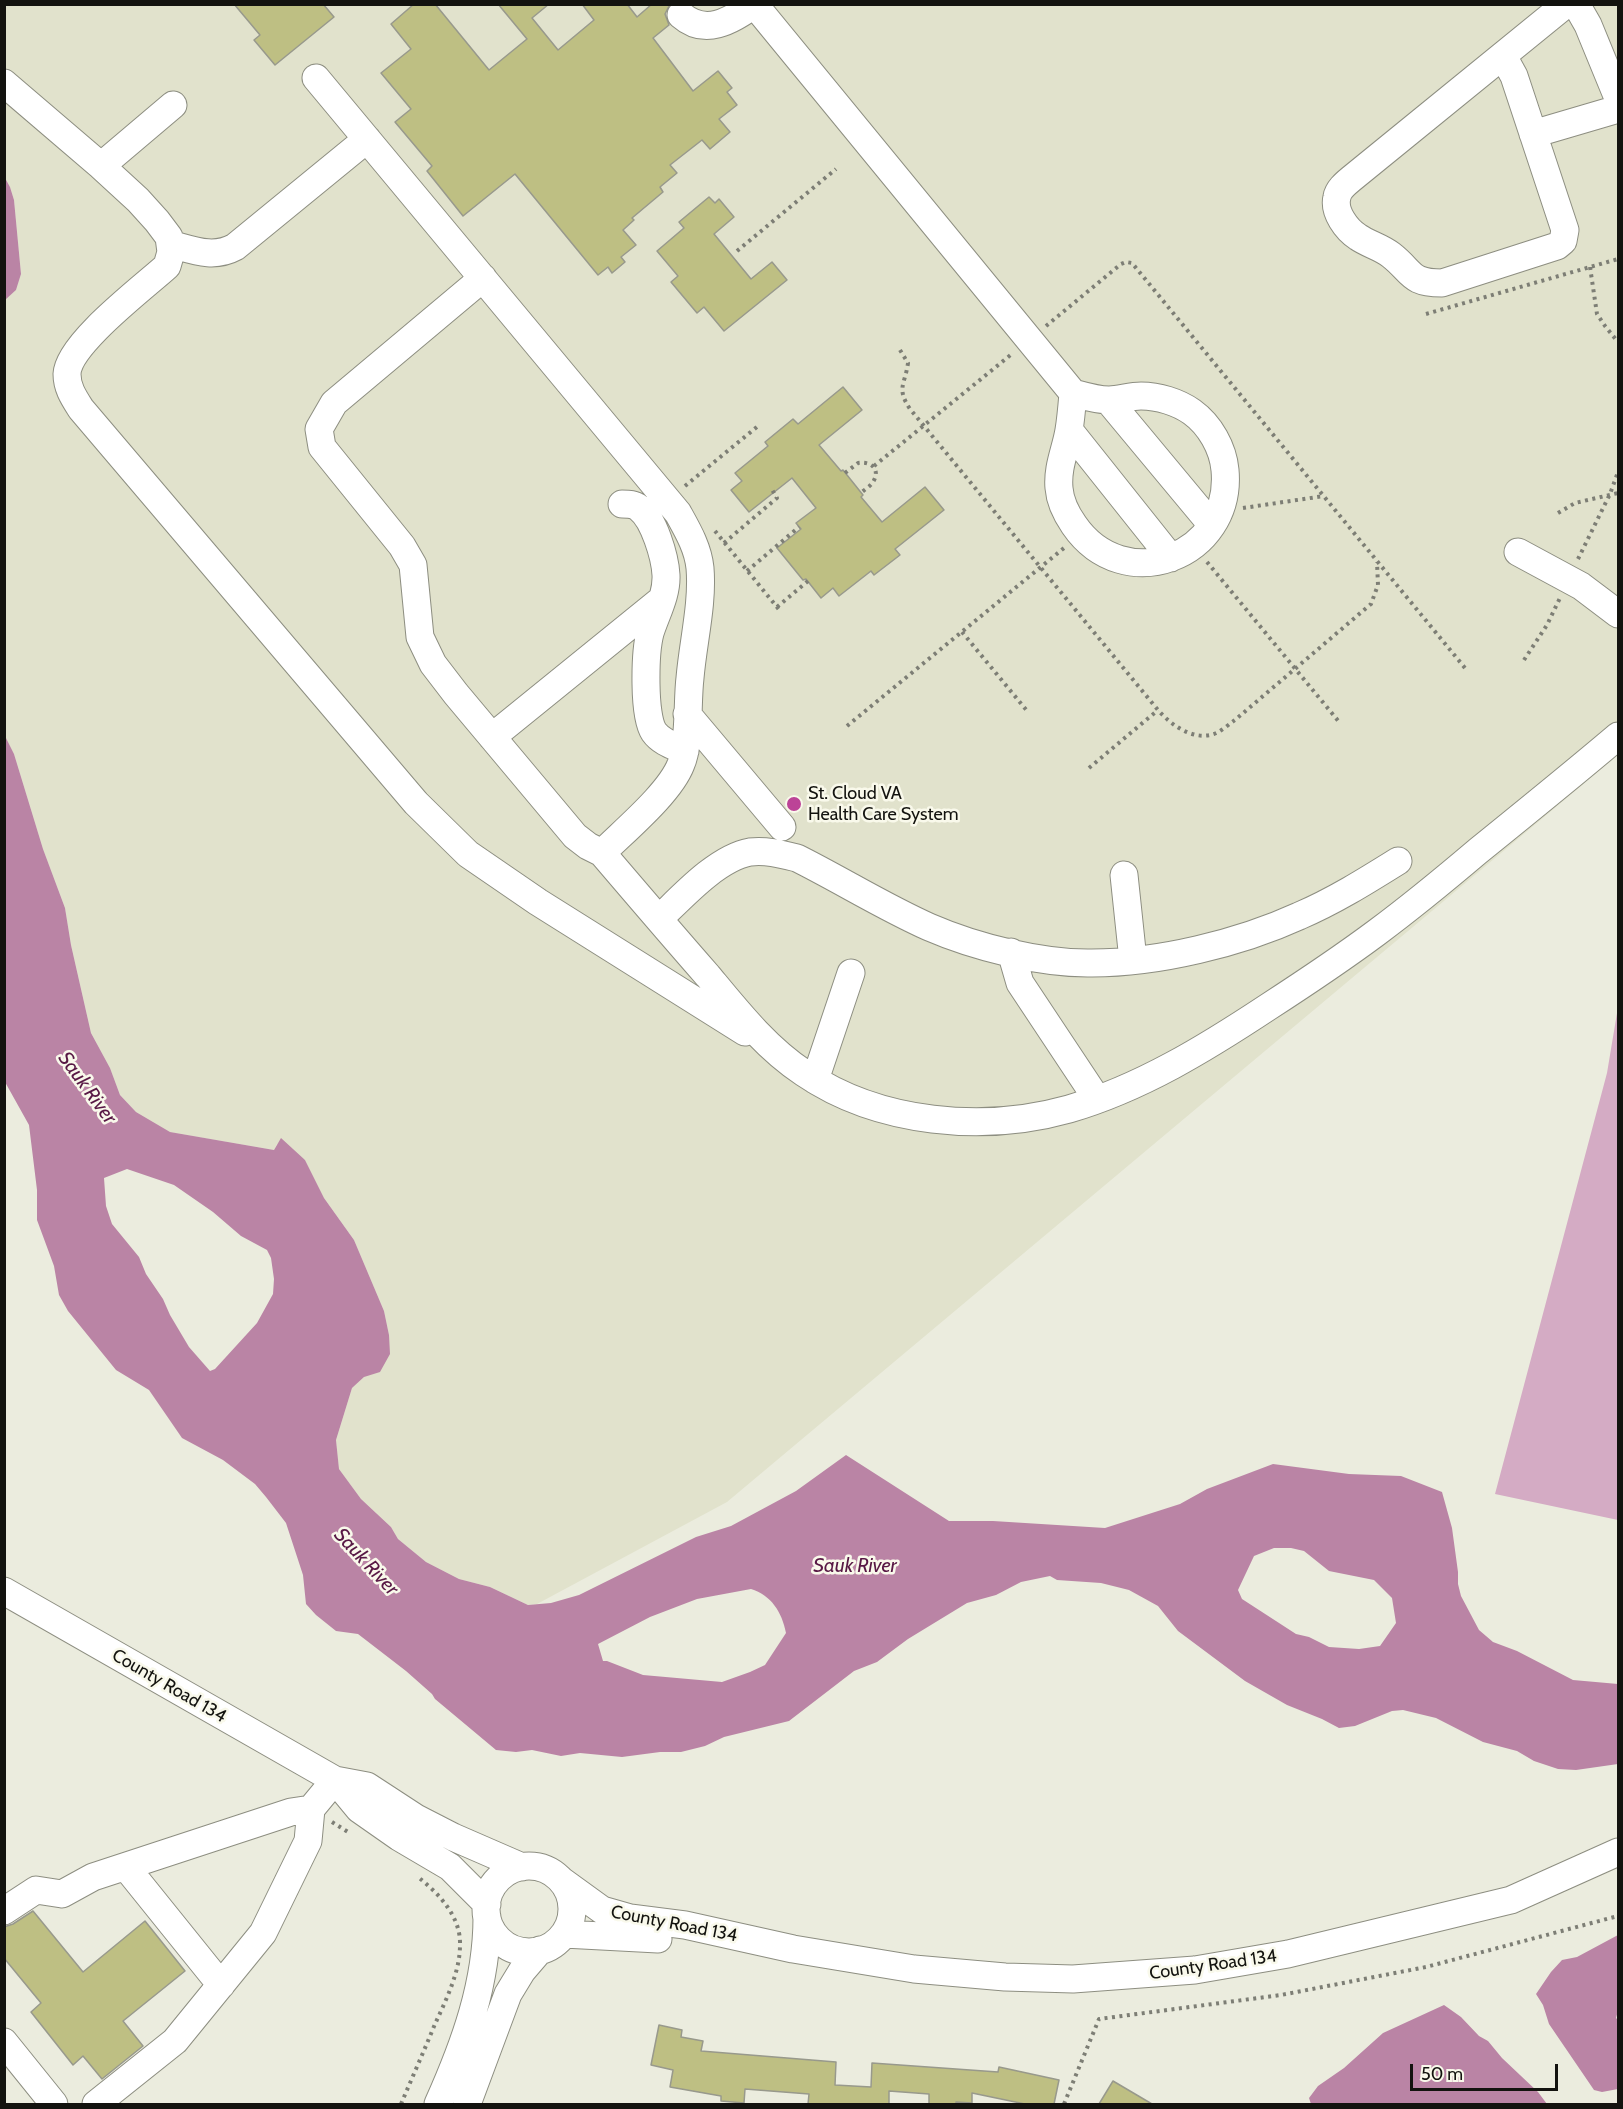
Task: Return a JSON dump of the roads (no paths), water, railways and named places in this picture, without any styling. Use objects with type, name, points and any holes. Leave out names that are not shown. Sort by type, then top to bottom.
[{"type":"street","points":[[681,15],[694,23],[715,26],[735,17],[754,4],[1073,393],[1108,400],[1141,396],[1168,400],[1193,412],[1212,433],[1224,458],[1226,485],[1220,512],[1212,525],[1205,536],[1184,553],[1158,562],[1131,563],[1104,554],[1082,538],[1067,515],[1059,488],[1061,461],[1069,430],[1073,393]]},
{"type":"street","points":[[1503,56],[1514,76],[1533,134],[1564,230],[1563,241],[1557,246],[1442,283],[1427,283],[1414,278],[1391,255],[1357,237],[1344,225],[1338,212],[1336,199],[1341,188],[1566,4]]},
{"type":"street","points":[[1576,4],[1593,36],[1618,98]]},
{"type":"street","points":[[316,78],[678,513],[693,541],[699,568],[699,598],[685,751],[681,765],[672,780],[602,853]]},
{"type":"street","points":[[4,83],[138,200],[169,237],[171,252],[167,266],[84,341],[72,358],[67,373],[70,392],[81,409],[416,803],[468,854],[538,902],[777,1052],[805,1074],[870,1105],[933,1120],[971,1122],[1009,1120],[1049,1114],[1096,1099],[1127,1087],[1186,1058],[1253,1017],[1368,939],[1618,736]]},
{"type":"street","points":[[101,166],[173,105]]},
{"type":"street","points":[[1533,134],[1618,109]]},
{"type":"street","points":[[170,244],[214,254],[235,247],[367,139]]},
{"type":"street","points":[[483,278],[334,403],[319,429],[322,447],[402,546],[414,565],[420,637],[433,664],[575,836],[602,853],[746,1021],[777,1052]]},
{"type":"street","points":[[1108,400],[1212,525]]},
{"type":"street","points":[[1069,430],[1171,558]]},
{"type":"street","points":[[622,504],[632,504],[647,516],[654,529],[666,575],[662,600],[647,646],[647,708],[650,725],[662,740],[685,751]]},
{"type":"street","points":[[1518,552],[1581,586],[1618,614]]},
{"type":"street","points":[[492,737],[662,600]]},
{"type":"street","points":[[687,714],[782,827]]},
{"type":"street","points":[[659,919],[697,884],[725,863],[749,852],[774,852],[797,858],[931,927],[1011,952],[1031,957],[1092,963],[1133,960],[1211,947],[1254,934],[1299,916],[1337,897],[1398,861]]},
{"type":"street","points":[[1124,875],[1133,960]]},
{"type":"street","points":[[1011,952],[1020,983],[1096,1099]]},
{"type":"street","points":[[815,1080],[851,973]]},
{"type":"street","name":"County Road 134","points":[[9,1600],[334,1780],[367,1786],[416,1818],[522,1867]]},
{"type":"street","points":[[96,2104],[175,2041],[263,1933],[308,1841],[311,1809],[334,1780]]},
{"type":"street","name":"County Road 134","points":[[334,1780],[359,1809],[399,1837],[450,1867],[487,1910]]},
{"type":"street","points":[[4,1911],[36,1890],[62,1894],[93,1877],[291,1812],[311,1809]]},
{"type":"street","name":"County Road 134","points":[[562,1881],[602,1910],[616,1916],[685,1924],[794,1949],[914,1969],[1005,1977],[1073,1978],[1195,1970],[1288,1954],[1511,1900],[1618,1852]]},
{"type":"street","points":[[126,1867],[221,1986]]},
{"type":"street","points":[[438,2104],[463,2046],[481,1983],[487,1947],[489,1894],[495,1884],[511,1870],[522,1867],[543,1868],[562,1881],[572,1902],[572,1913],[564,1934],[556,1942],[540,1950],[522,1971],[508,1994],[467,2104]]},
{"type":"street","points":[[487,1910],[496,1935],[504,1943],[513,1949],[540,1950]]},
{"type":"street","name":"County Road 134","points":[[564,1934],[630,1936],[794,1949]]},
{"type":"street","points":[[4,2042],[54,2104]]},
{"type":"water","points":[[5,178],[14,200],[21,274],[16,290],[5,300]]},
{"type":"water","name":"Sauk River","points":[[5,736],[14,754],[43,849],[65,908],[91,1033],[110,1068],[120,1095],[136,1112],[170,1132],[274,1150],[281,1138],[305,1160],[324,1198],[354,1240],[384,1311],[390,1354],[380,1372],[364,1377],[352,1388],[336,1440],[339,1469],[361,1499],[391,1527],[398,1539],[426,1562],[459,1579],[490,1587],[528,1605],[551,1603],[579,1595],[696,1537],[731,1526],[796,1491],[846,1455],[949,1521],[993,1521],[1105,1528],[1180,1504],[1207,1489],[1273,1464],[1349,1474],[1401,1476],[1442,1492],[1452,1528],[1461,1596],[1479,1630],[1493,1642],[1517,1651],[1573,1680],[1618,1684],[1618,1764],[1576,1770],[1558,1769],[1534,1761],[1517,1751],[1483,1742],[1436,1718],[1403,1710],[1392,1711],[1355,1726],[1339,1728],[1287,1705],[1245,1681],[1178,1631],[1158,1606],[1129,1590],[1101,1583],[1057,1580],[1050,1576],[1021,1582],[996,1595],[967,1603],[908,1639],[877,1662],[854,1671],[789,1721],[724,1737],[705,1746],[681,1752],[622,1757],[580,1753],[561,1756],[532,1750],[516,1752],[496,1750],[435,1699],[406,1671],[358,1634],[336,1631],[316,1615],[306,1604],[303,1575],[286,1523],[266,1497],[255,1484],[223,1460],[182,1438],[149,1390],[116,1370],[68,1311],[59,1295],[54,1266],[37,1220],[37,1190],[29,1125],[5,1082]],"holes":[[[127,1169],[174,1185],[213,1212],[241,1236],[267,1250],[271,1258],[274,1279],[273,1294],[257,1323],[215,1369],[210,1371],[189,1347],[163,1299],[146,1274],[139,1257],[112,1224],[106,1206],[104,1178]],[[1274,1548],[1291,1548],[1304,1551],[1329,1571],[1374,1580],[1392,1598],[1396,1623],[1380,1646],[1359,1649],[1329,1647],[1309,1637],[1296,1634],[1242,1599],[1238,1590],[1254,1556]],[[751,1589],[764,1595],[774,1605],[782,1618],[786,1633],[765,1665],[722,1682],[643,1675],[603,1661],[598,1644],[650,1617],[697,1599]]]},
{"type":"water","points":[[1618,1935],[1618,2011],[1616,2018],[1618,2020],[1618,2089],[1602,2092],[1594,2090],[1549,2024],[1543,2005],[1536,1994],[1562,1960],[1577,1957]]},
{"type":"water","points":[[1444,2005],[1461,2017],[1479,2036],[1488,2041],[1547,2104],[1311,2104],[1309,2098],[1318,2086],[1344,2068],[1383,2033]]},
{"type":"place","name":"St. Cloud VA Health Care System","points":[[794,804]]}]
